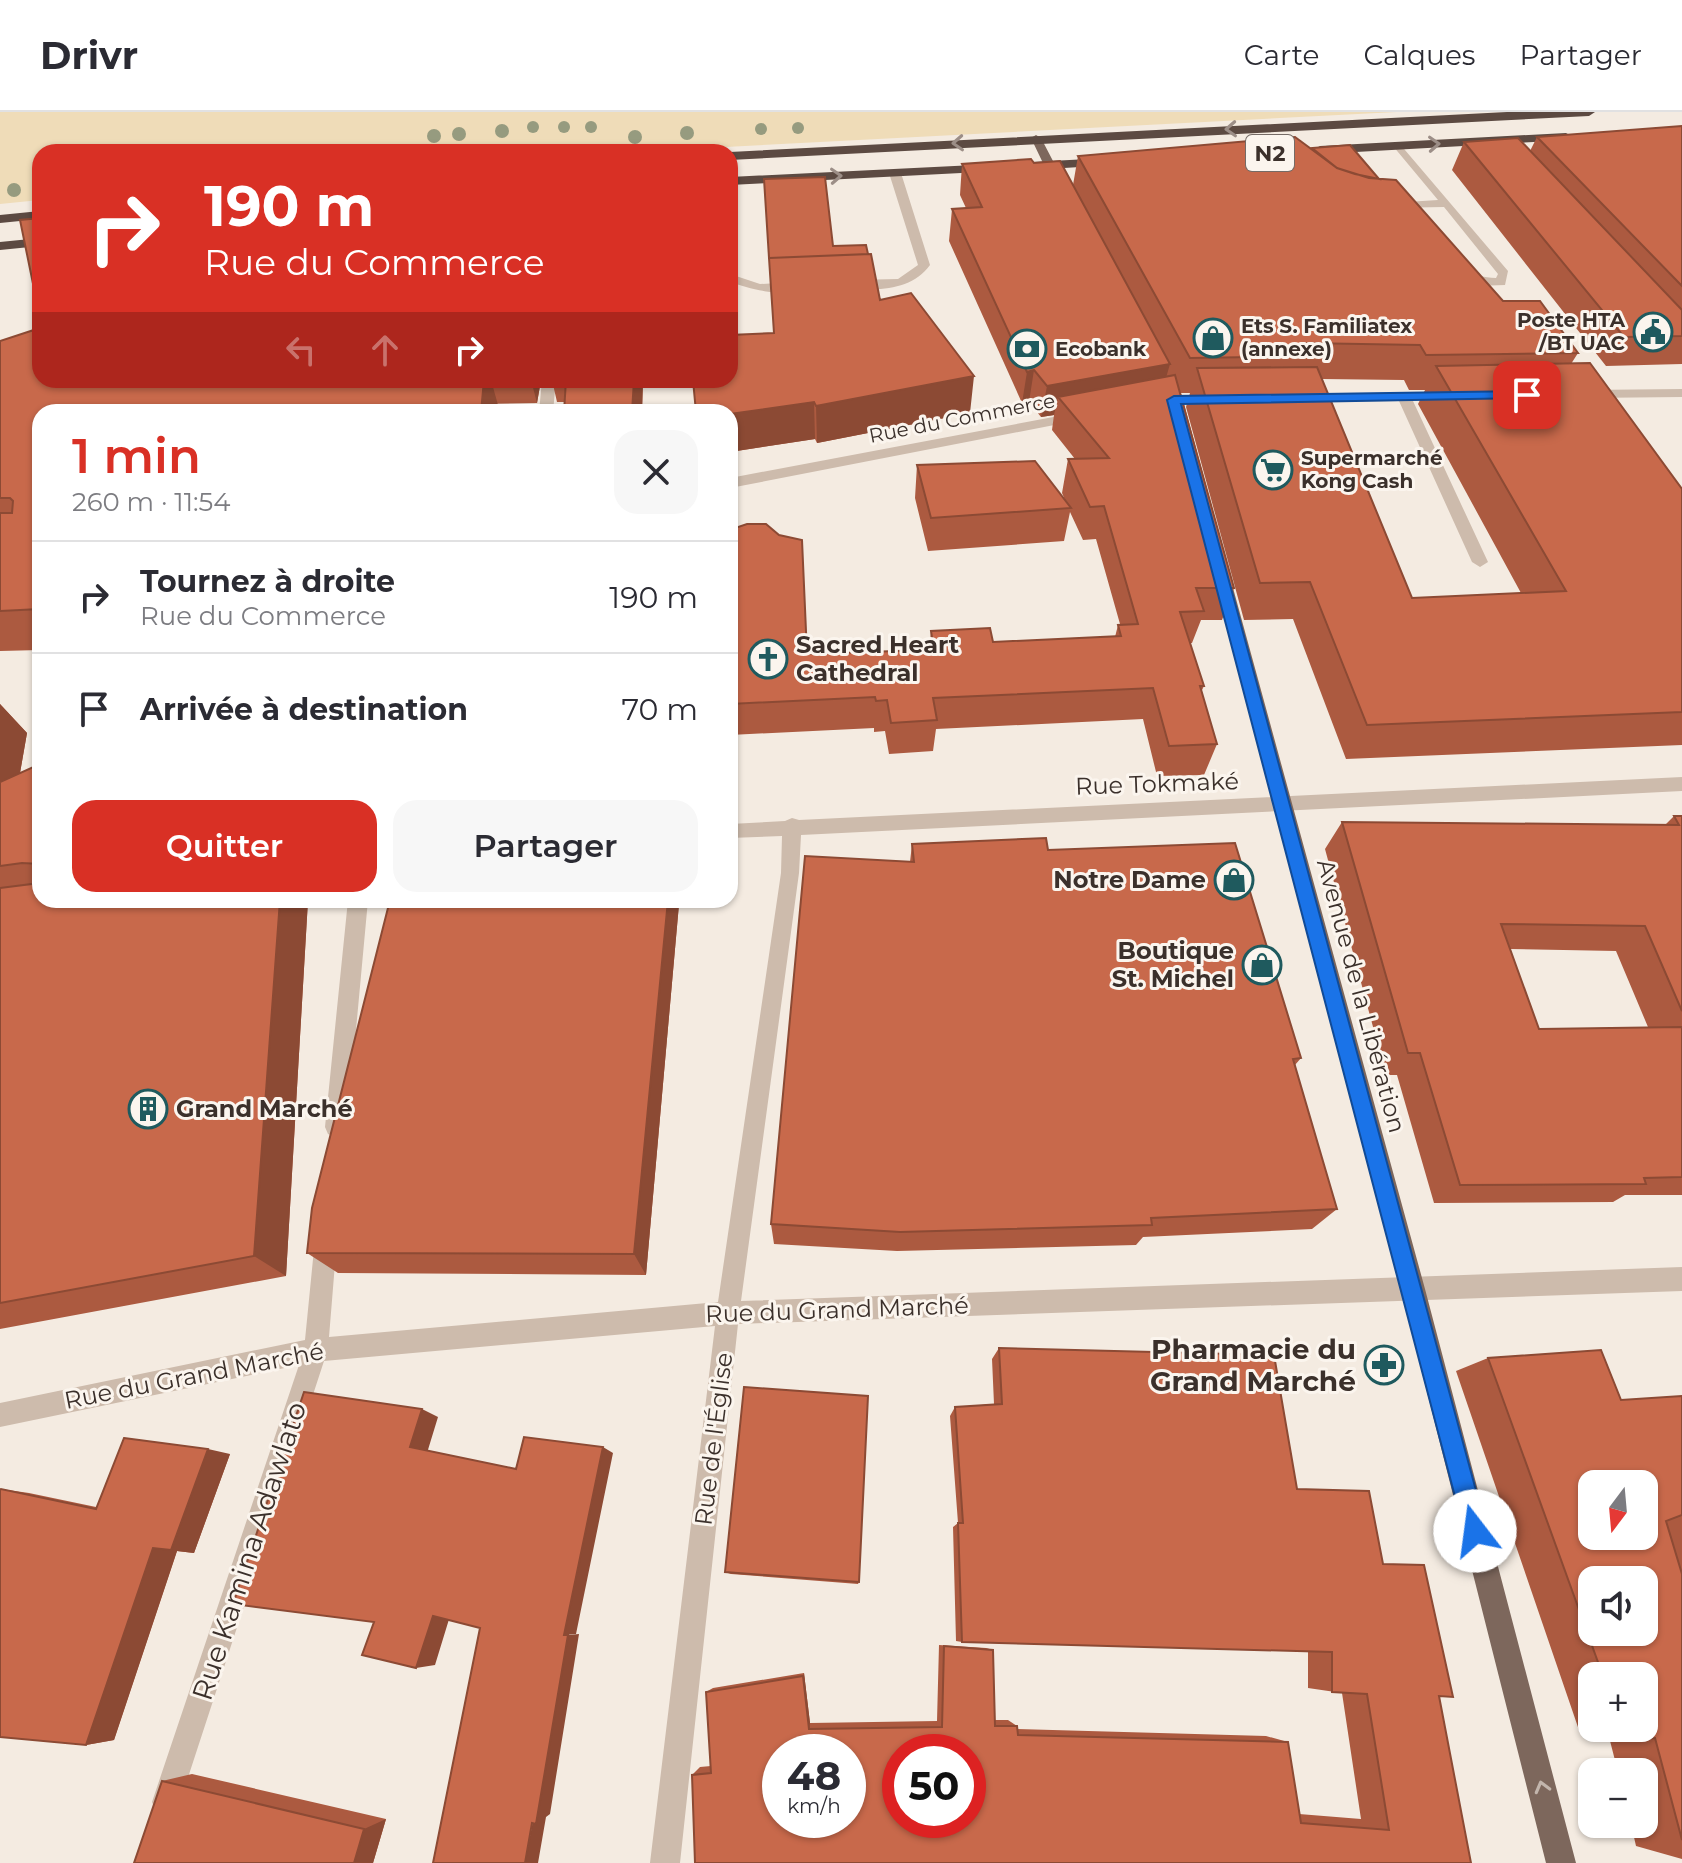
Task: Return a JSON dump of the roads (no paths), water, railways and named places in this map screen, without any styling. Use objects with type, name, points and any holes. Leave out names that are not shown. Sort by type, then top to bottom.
[{"type":"highway","name":"N2","points":[[738,156],[1589,112]]},
{"type":"highway","name":"N2","points":[[1308,151],[1587,136]]},
{"type":"highway","points":[[1018,167],[1125,161]]},
{"type":"highway","points":[[738,181],[1003,167]]},
{"type":"highway","points":[[0,219],[32,216]]},
{"type":"highway","points":[[0,246],[32,243]]},
{"type":"main road","points":[[1036,138],[1063,193]]},
{"type":"main road","name":"Avenue de la Libération","points":[[1214,551],[1413,1289],[1561,1863]]},
{"type":"street","points":[[1492,141],[1502,153]]},
{"type":"street","points":[[1399,146],[1504,274],[1501,282],[1476,282],[1452,270]]},
{"type":"street","points":[[838,285],[901,283],[917,276],[924,265],[895,173]]},
{"type":"street","points":[[1374,207],[1447,203]]},
{"type":"street","points":[[1397,206],[1406,217]]},
{"type":"street","points":[[738,281],[759,288],[807,286]]},
{"type":"street","points":[[1574,394],[1682,393]]},
{"type":"street","points":[[1281,399],[1466,396]]},
{"type":"street","points":[[1404,397],[1480,562]]},
{"type":"street","name":"Rue du Commerce","points":[[738,481],[1102,413]]},
{"type":"street","name":"Rue Tokmaké","points":[[738,830],[792,825],[1283,805],[1682,784]]},
{"type":"street","name":"Rue de l'Église","points":[[665,1863],[728,1313],[790,873],[792,825]]},
{"type":"street","points":[[334,1148],[357,908]]},
{"type":"street","name":"Rue Kamina Adawlato","points":[[155,1833],[316,1350],[329,1210]]},
{"type":"street","name":"Rue du Grand Marché","points":[[0,1415],[316,1350],[728,1313],[1682,1279]]},
{"type":"place","name":"Poste HTA /BT UAC","points":[[1653,332]]},
{"type":"place","name":"Ets S. Familiatex (annexe)","points":[[1213,338]]},
{"type":"place","name":"Ecobank","points":[[1027,349]]},
{"type":"place","name":"Supermarché Kong Cash","points":[[1273,470]]},
{"type":"place","name":"Sacred Heart Cathedral","points":[[768,659]]},
{"type":"place","name":"Notre Dame","points":[[1234,880]]},
{"type":"place","name":"Boutique St. Michel","points":[[1262,965]]},
{"type":"place","name":"Grand Marché","points":[[148,1109]]},
{"type":"place","name":"Pharmacie du Grand Marché","points":[[1384,1365]]}]
